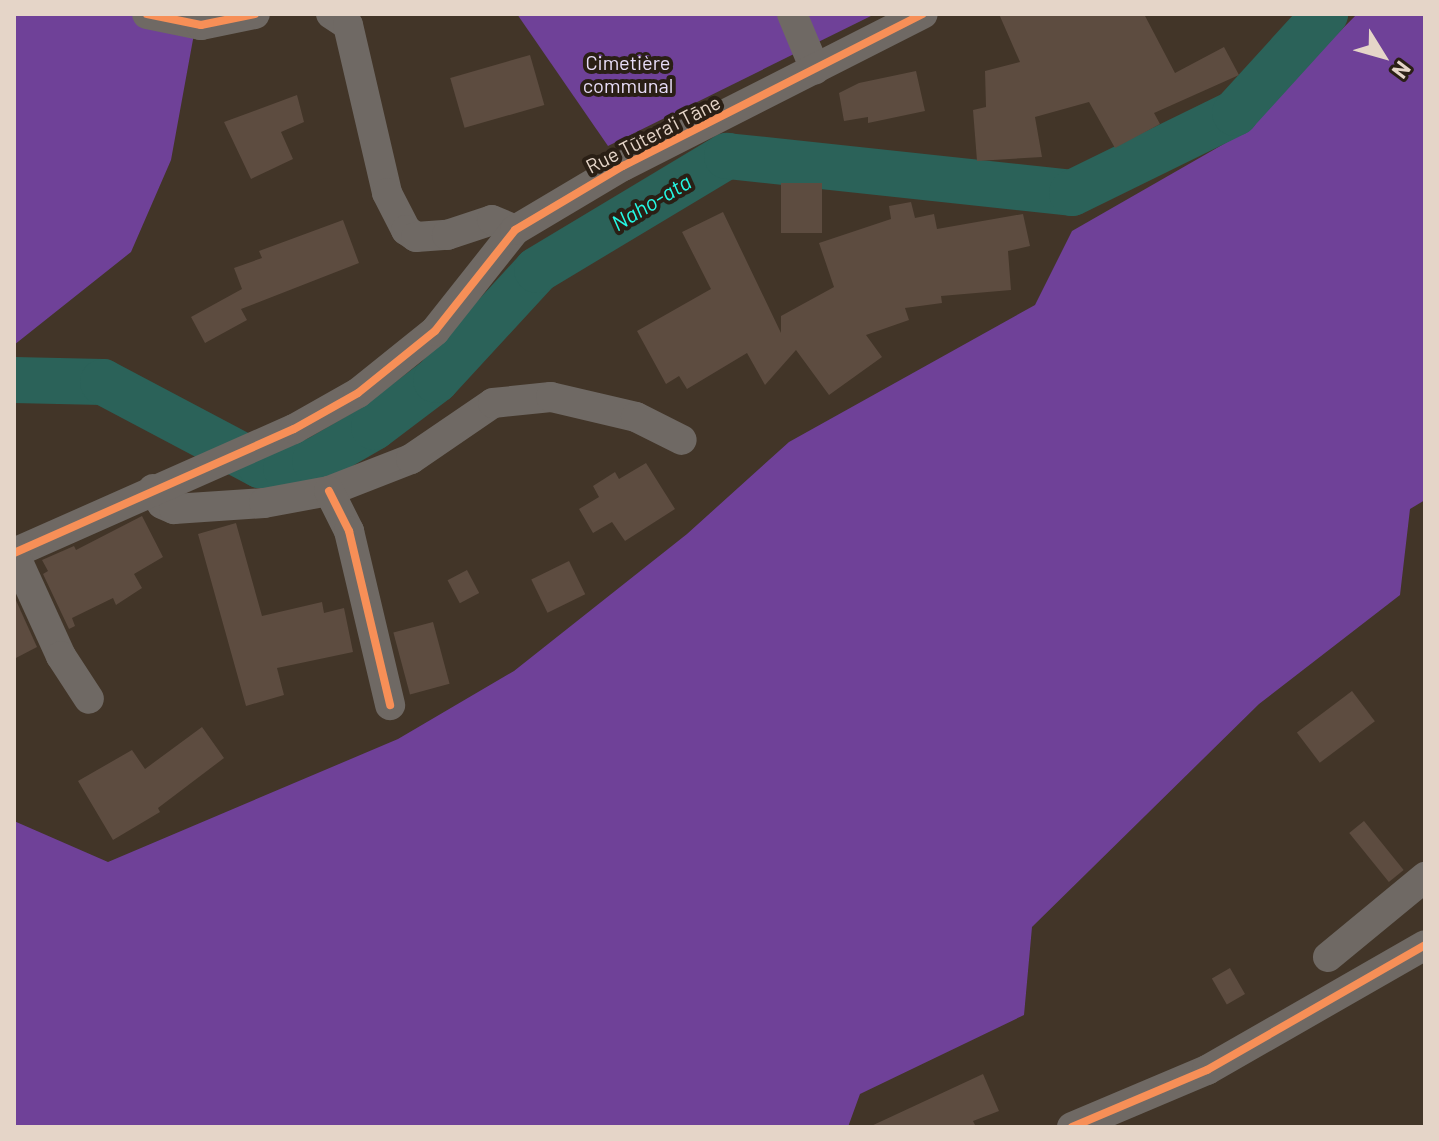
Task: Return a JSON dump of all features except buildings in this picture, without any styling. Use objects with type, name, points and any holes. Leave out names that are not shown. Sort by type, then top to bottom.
[{"type":"street","points":[[147,14],[201,25],[255,14]]},
{"type":"street","points":[[331,14],[348,25],[387,193],[406,230],[416,237],[447,235],[492,220],[515,230]]},
{"type":"street","points":[[792,14],[815,69]]},
{"type":"street","name":"Rue Tūtera'i Tāne","points":[[14,553],[294,429],[358,393],[435,331],[515,230],[623,166],[923,14]]},
{"type":"street","points":[[153,489],[162,504],[174,509],[264,503],[329,491],[411,459],[493,403],[568,398],[636,417],[682,440]]},
{"type":"street","points":[[329,491],[349,531],[390,705]]},
{"type":"street","points":[[14,553],[61,656],[89,699]]},
{"type":"street","points":[[1328,957],[1425,877]]},
{"type":"street","points":[[1072,1127],[1207,1070],[1425,945]]},
{"type":"green space","points":[[14,14],[212,14],[196,23],[171,160],[131,252],[14,345]]},
{"type":"green space","name":"Cimetière communal","points":[[517,14],[875,14],[608,146]]},
{"type":"green space","points":[[1357,14],[1425,14],[1425,500],[1410,509],[1400,595],[1259,704],[1032,927],[1024,1015],[860,1094],[848,1127],[14,1127],[14,821],[108,862],[398,739],[514,671],[687,534],[789,442],[1035,305],[1072,231],[1236,137]]},
{"type":"waterway","name":"Naho-ata","points":[[14,380],[103,382],[260,465],[286,468],[315,461],[374,427],[436,380],[537,270],[727,156],[1072,193],[1235,113],[1325,14]]},
{"type":"cycle path","points":[[147,14],[201,25],[255,14]]},
{"type":"cycle path","points":[[14,553],[294,429],[358,393],[435,331],[515,230],[623,166],[923,14]]},
{"type":"cycle path","points":[[329,491],[349,531],[390,705]]},
{"type":"cycle path","points":[[1072,1127],[1207,1070],[1425,945]]}]
